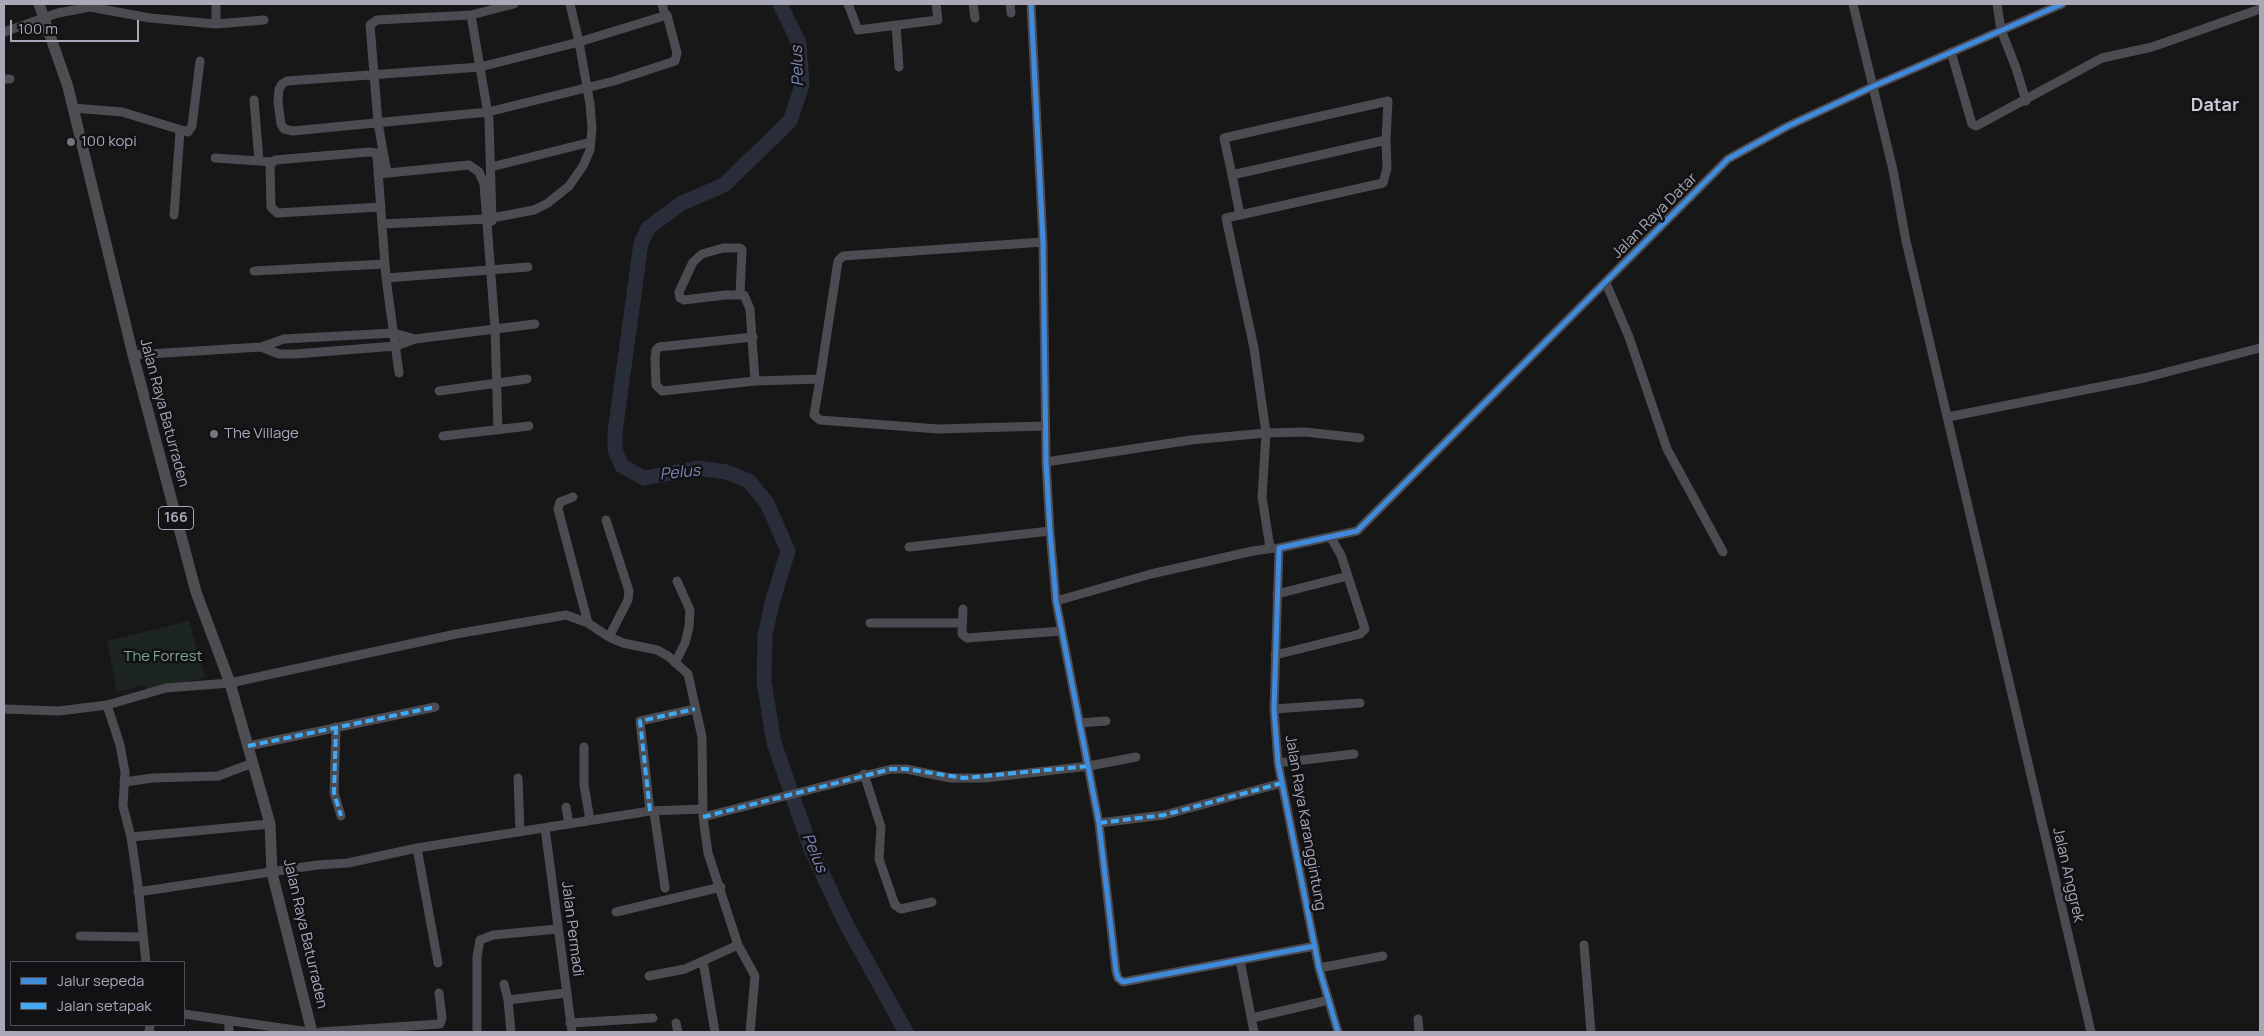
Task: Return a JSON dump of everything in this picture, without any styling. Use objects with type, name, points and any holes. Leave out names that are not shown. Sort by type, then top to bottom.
[{"type":"main road","name":"Jalan Raya Baturraden","points":[[39,4],[64,75],[73,108],[134,355],[196,592],[230,683],[270,824],[272,873],[310,1032]]},
{"type":"street","points":[[216,4],[216,24]]},
{"type":"street","points":[[399,372],[386,278],[381,207],[382,173],[370,25],[377,20],[471,15],[514,4]]},
{"type":"street","points":[[382,224],[489,218],[534,210],[561,194],[583,166],[592,128],[587,87],[570,4]]},
{"type":"street","points":[[662,4],[665,15],[668,17],[677,53],[675,61],[587,87],[488,112],[293,131],[284,128],[280,124],[279,89],[287,80],[480,67],[579,42],[665,15]]},
{"type":"street","points":[[848,4],[858,30],[938,20],[936,4]]},
{"type":"street","points":[[973,4],[974,18]]},
{"type":"street","points":[[1032,4],[1043,242],[1046,462],[1056,601],[1099,823],[1118,978],[1123,982],[1315,946]]},
{"type":"street","name":"Jalan Anggrek","points":[[1854,4],[1874,86],[1906,241],[2091,1032]]},
{"type":"street","points":[[1997,4],[2001,30],[2016,68],[2026,101]]},
{"type":"street","name":"Jalan Raya Datar","points":[[1331,538],[1357,531],[1728,159],[1788,126],[1874,86],[2062,4]]},
{"type":"street","points":[[4,32],[58,13],[90,7],[150,18],[216,24],[264,20]]},
{"type":"street","points":[[1951,52],[1973,126],[2026,101],[2102,58],[2152,47],[2260,9]]},
{"type":"street","points":[[471,15],[488,112],[491,167],[489,218]]},
{"type":"street","points":[[896,25],[899,68]]},
{"type":"street","points":[[73,108],[122,112],[180,131],[191,130],[200,61]]},
{"type":"street","points":[[254,100],[259,161]]},
{"type":"street","points":[[1388,101],[1386,140],[1388,168],[1383,183],[1240,215],[1232,175],[1224,138],[1388,101]]},
{"type":"street","points":[[174,215],[180,131]]},
{"type":"street","points":[[1232,175],[1386,140]]},
{"type":"street","points":[[491,167],[590,142]]},
{"type":"street","points":[[215,158],[272,162],[369,152],[377,153],[382,173]]},
{"type":"street","points":[[272,162],[270,170],[271,207],[277,213],[381,207]]},
{"type":"street","points":[[382,173],[461,165],[474,167],[484,184],[489,218],[492,269],[498,430]]},
{"type":"street","name":"Jalan Raya Karanggintung","points":[[1240,215],[1226,218],[1254,348],[1266,433],[1262,497],[1275,548],[1277,594],[1274,709],[1278,763],[1319,968],[1338,1032]]},
{"type":"street","points":[[1043,242],[843,256],[838,262],[814,415],[820,420],[938,429],[1045,426]]},
{"type":"street","points":[[740,294],[742,250],[740,248],[723,248],[702,254],[693,262],[679,292],[680,298],[684,300],[740,294],[746,298],[750,309],[753,337],[755,382]]},
{"type":"street","points":[[254,271],[385,264]]},
{"type":"street","points":[[386,278],[528,267]]},
{"type":"street","points":[[1606,283],[1629,337],[1668,449],[1724,552]]},
{"type":"street","points":[[260,347],[279,354],[292,354],[396,346],[415,339],[535,324]]},
{"type":"street","points":[[134,355],[260,347],[277,340],[394,333],[415,339]]},
{"type":"street","points":[[753,337],[659,347],[656,350],[655,358],[656,385],[662,390],[755,382],[820,379]]},
{"type":"street","points":[[291,339],[292,354]]},
{"type":"street","points":[[1948,417],[2144,378],[2260,348]]},
{"type":"street","points":[[439,390],[527,380]]},
{"type":"street","points":[[443,436],[529,426]]},
{"type":"street","points":[[1046,462],[1191,440],[1266,433],[1305,432],[1360,438]]},
{"type":"street","points":[[573,497],[560,502],[558,509],[588,623]]},
{"type":"street","points":[[606,520],[628,591],[628,600],[609,638]]},
{"type":"street","points":[[909,547],[1050,531]]},
{"type":"street","points":[[1056,601],[1151,574],[1331,538],[1348,576],[1365,624],[1364,632],[1275,654]]},
{"type":"street","points":[[1277,594],[1348,576]]},
{"type":"street","points":[[675,663],[687,635],[690,610],[677,581]]},
{"type":"street","points":[[963,609],[962,634],[967,638],[1062,631]]},
{"type":"street","points":[[4,709],[59,712],[107,705],[166,688],[230,683],[456,634],[566,615],[588,623],[609,638],[657,650],[668,656],[688,674],[702,738],[703,813],[708,853],[721,887],[735,946],[755,976],[750,1032]]},
{"type":"street","points":[[870,623],[962,623]]},
{"type":"street","points":[[1274,709],[1360,703]]},
{"type":"street","points":[[107,705],[120,745],[125,772],[123,806],[131,837],[146,961]]},
{"type":"street","points":[[248,746],[336,726],[435,707]]},
{"type":"street","points":[[665,888],[640,721],[695,709]]},
{"type":"street","points":[[1080,723],[1106,720]]},
{"type":"street","points":[[336,726],[334,792],[341,816]]},
{"type":"street","points":[[584,747],[584,785],[590,820]]},
{"type":"street","points":[[1278,763],[1354,754]]},
{"type":"street","points":[[138,892],[317,865],[348,863],[417,848],[652,811],[703,813],[772,800],[810,788],[891,769],[906,769],[950,778],[985,778],[1088,766],[1136,757]]},
{"type":"street","points":[[124,782],[153,778],[218,776],[253,763]]},
{"type":"street","points":[[864,774],[881,828],[879,859],[895,905],[901,909],[932,902]]},
{"type":"street","points":[[518,778],[520,832]]},
{"type":"street","points":[[1099,823],[1164,815],[1282,783]]},
{"type":"street","points":[[566,807],[569,824]]},
{"type":"street","points":[[131,837],[270,824]]},
{"type":"street","name":"Jalan Permadi","points":[[545,828],[571,1028]]},
{"type":"street","points":[[417,848],[438,963]]},
{"type":"street","points":[[616,912],[709,892],[721,887]]},
{"type":"street","points":[[477,1032],[477,957],[480,940],[493,935],[558,929]]},
{"type":"street","points":[[80,936],[143,937]]},
{"type":"street","points":[[650,976],[685,969],[735,946]]},
{"type":"street","points":[[1584,946],[1590,1032]]},
{"type":"street","points":[[1319,968],[1383,956]]},
{"type":"street","points":[[1240,960],[1254,1032]]},
{"type":"street","points":[[703,961],[714,1032]]},
{"type":"street","points":[[504,984],[508,1000],[511,1032]]},
{"type":"street","points":[[320,1032],[440,1024],[442,1018],[439,993]]},
{"type":"street","points":[[508,1000],[566,993]]},
{"type":"street","points":[[1252,1018],[1329,1000]]},
{"type":"street","points":[[185,1014],[310,1032]]},
{"type":"street","points":[[571,1028],[654,1018]]},
{"type":"street","points":[[1418,1020],[1419,1032]]},
{"type":"street","points":[[229,1021],[229,1032]]},
{"type":"green space","name":"The Forrest","points":[[189,621],[205,678],[147,690],[144,685],[117,692],[107,641]]},
{"type":"waterway","name":"Pelus","points":[[780,4],[799,43],[802,85],[790,121],[724,185],[682,203],[648,228],[641,243],[615,432],[615,450],[622,466],[644,478],[698,468],[726,472],[749,481],[767,503],[788,551],[772,603],[765,635],[764,682],[774,743],[811,849],[844,920],[906,1032]]},
{"type":"marked path","points":[[248,746],[435,707]]},
{"type":"marked path","points":[[650,811],[640,721],[695,709]]},
{"type":"marked path","points":[[336,727],[334,793],[341,816]]},
{"type":"marked path","points":[[703,817],[891,769],[906,769],[964,778],[1089,766]]},
{"type":"marked path","points":[[1099,823],[1164,815],[1282,783]]},
{"type":"cycle path","points":[[1031,4],[1043,242],[1046,462],[1056,601],[1099,823],[1118,978],[1123,982],[1315,946]]},
{"type":"cycle path","points":[[1338,1032],[1319,968],[1278,763],[1274,709],[1279,548],[1357,531],[1728,159],[1788,126],[1874,86],[2062,4]]},
{"type":"place","name":"100 kopi","points":[[71,142]]},
{"type":"place","name":"The Village","points":[[214,434]]},
{"type":"district","name":"Datar","points":[[2215,106]]}]
